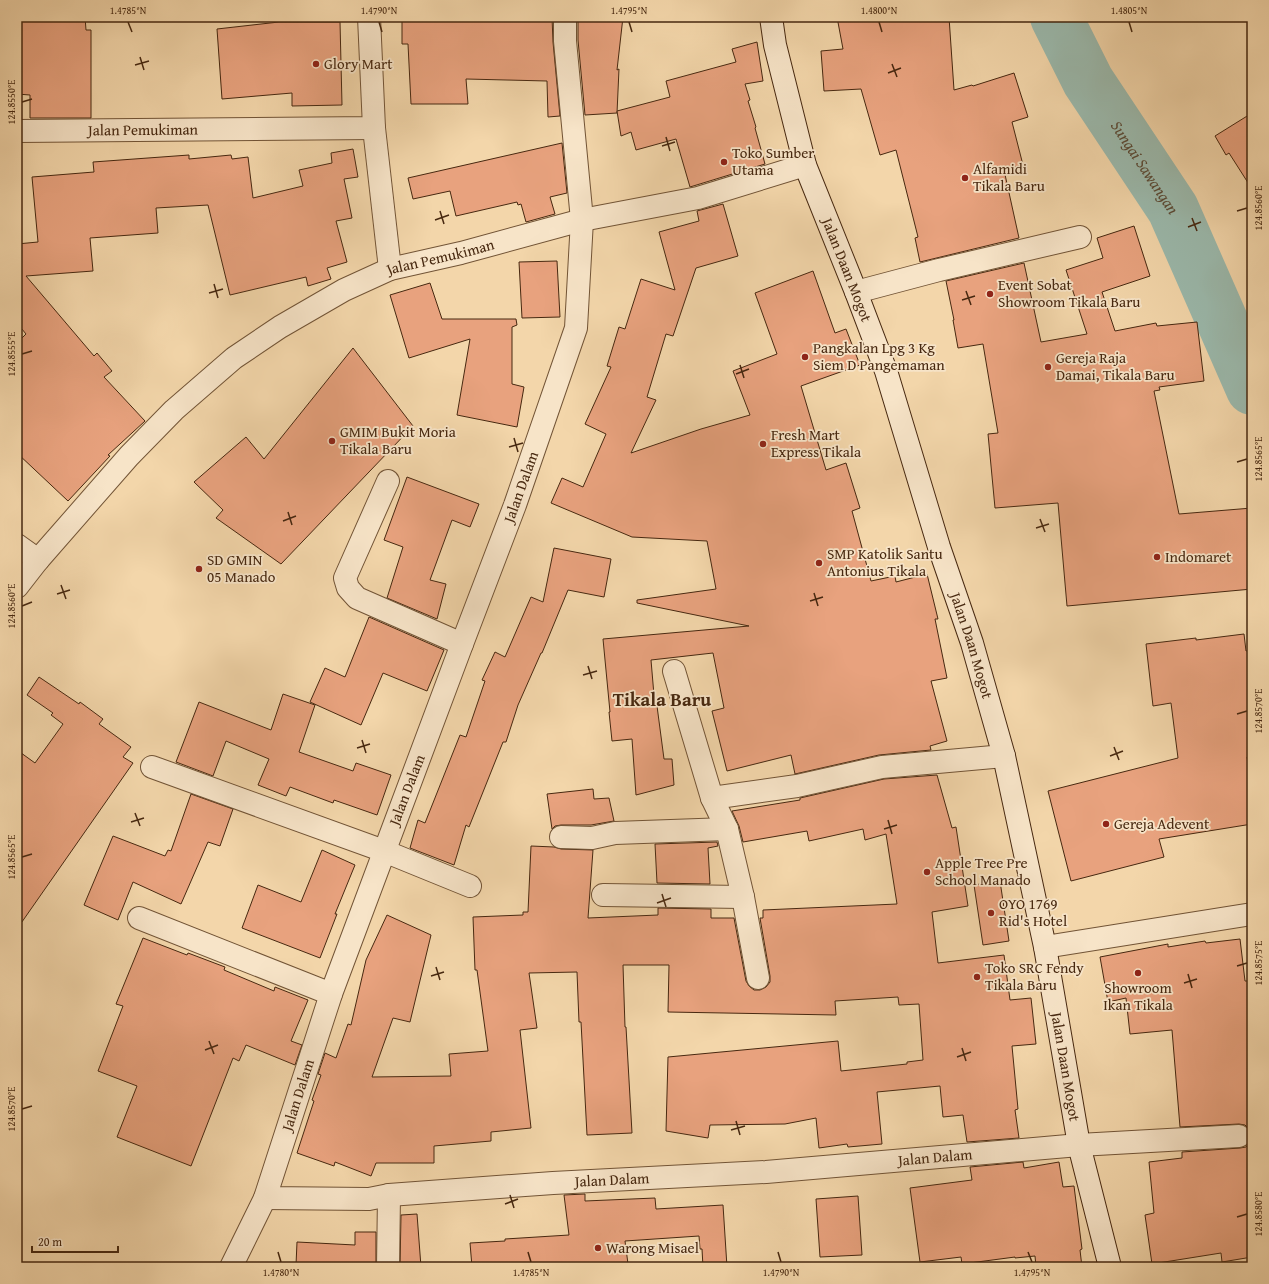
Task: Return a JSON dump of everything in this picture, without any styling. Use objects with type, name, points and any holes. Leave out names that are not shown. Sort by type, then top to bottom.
[{"type":"street","points":[[369,17],[374,128],[390,269]]},
{"type":"street","name":"Jalan Dalam","points":[[565,17],[565,41],[582,220],[576,328],[515,505],[331,994],[265,1198],[369,1199],[389,1195],[553,1182],[766,1172],[1079,1146],[1239,1136]]},
{"type":"street","name":"Jalan Daan Mogot","points":[[771,17],[775,45],[805,165],[886,371],[939,547],[972,643],[1004,756],[1045,947],[1079,1146],[1110,1267]]},
{"type":"street","name":"Jalan Pemukiman","points":[[17,131],[374,128]]},
{"type":"street","name":"Jalan Pemukiman","points":[[17,587],[38,560],[128,456],[174,410],[234,358],[280,327],[344,290],[390,269],[461,253],[582,220],[698,198],[805,165]]},
{"type":"street","points":[[856,292],[939,270],[1080,237]]},
{"type":"street","points":[[388,481],[345,578],[348,588],[357,598],[462,644]]},
{"type":"street","points":[[17,545],[38,560]]},
{"type":"street","points":[[674,671],[712,798],[727,829],[743,897],[758,978]]},
{"type":"street","points":[[712,798],[797,786],[882,767],[1004,756]]},
{"type":"street","points":[[152,767],[384,851],[470,886]]},
{"type":"street","points":[[561,837],[592,838],[615,833],[727,829]]},
{"type":"street","points":[[603,895],[743,897]]},
{"type":"street","points":[[1045,947],[1252,914]]},
{"type":"street","points":[[139,918],[331,994]]},
{"type":"street","points":[[388,1267],[389,1195]]},
{"type":"street","points":[[231,1267],[265,1198]]},
{"type":"building","points":[[17,17],[85,17],[86,30],[91,30],[91,118],[30,118],[30,95],[17,94]]},
{"type":"building","points":[[444,17],[552,17],[560,116],[548,117],[547,81],[466,79],[468,104],[411,104],[408,44],[402,44],[402,20],[444,20]]},
{"type":"building","points":[[578,17],[623,17],[617,70],[619,69],[617,113],[585,115],[578,40]]},
{"type":"building","points":[[837,17],[949,17],[954,90],[973,86],[1014,73],[1028,117],[1012,122],[1023,165],[1004,170],[1019,238],[920,262],[915,238],[918,237],[896,150],[880,155],[861,89],[824,91],[821,51],[843,49]]},
{"type":"building","points":[[279,22],[340,22],[342,105],[292,106],[292,93],[222,99],[217,29]]},
{"type":"building","points":[[757,42],[763,81],[745,84],[750,100],[748,101],[765,164],[690,187],[676,139],[636,150],[631,132],[621,136],[617,111],[670,97],[666,81],[736,62],[732,49]]},
{"type":"building","points":[[1252,113],[1252,189],[1229,153],[1226,155],[1215,136]]},
{"type":"building","points":[[562,143],[567,193],[550,197],[555,214],[526,222],[521,204],[518,205],[517,202],[456,216],[450,191],[413,199],[408,178]]},
{"type":"building","points":[[353,149],[358,177],[344,179],[352,218],[336,221],[347,262],[327,268],[331,279],[308,286],[306,277],[230,295],[208,205],[156,208],[158,233],[90,238],[93,271],[26,276],[94,356],[97,353],[112,371],[104,377],[145,421],[108,455],[110,456],[68,501],[17,453],[17,343],[26,334],[17,323],[17,244],[38,242],[32,177],[94,172],[93,162],[189,155],[189,159],[231,155],[232,159],[248,157],[253,198],[303,186],[299,170],[332,163],[331,153]]},
{"type":"building","points":[[723,204],[738,256],[696,268],[673,336],[666,334],[647,397],[656,400],[631,453],[701,429],[750,415],[733,371],[777,354],[755,293],[813,271],[835,333],[846,329],[860,365],[801,386],[826,470],[846,463],[860,508],[852,511],[871,581],[895,576],[896,582],[927,574],[938,619],[935,619],[947,678],[931,681],[947,741],[930,746],[931,750],[879,755],[795,774],[791,755],[727,771],[712,711],[724,708],[713,653],[651,660],[655,707],[657,706],[664,759],[672,759],[674,785],[636,795],[632,739],[612,741],[603,639],[749,626],[637,603],[637,600],[716,589],[707,541],[632,537],[551,503],[562,478],[583,487],[606,434],[585,424],[611,367],[607,366],[619,327],[625,329],[641,279],[675,290],[659,232],[699,221],[697,211]]},
{"type":"building","points":[[1134,226],[1150,276],[1102,292],[1115,331],[1156,323],[1157,326],[1197,322],[1204,381],[1159,387],[1160,390],[1154,391],[1179,514],[1252,508],[1252,589],[1067,606],[1058,503],[995,508],[988,434],[998,433],[983,344],[958,348],[946,281],[1024,263],[1041,342],[1087,334],[1066,270],[1103,258],[1097,238]]},
{"type":"building","points":[[557,261],[560,317],[522,318],[519,262]]},
{"type":"building","points":[[430,283],[442,319],[516,319],[517,325],[512,327],[512,384],[524,387],[517,427],[457,415],[470,339],[409,358],[390,295]]},
{"type":"building","points":[[353,348],[413,426],[281,564],[216,518],[223,510],[194,482],[246,437],[264,459]]},
{"type":"building","points":[[407,477],[479,504],[470,527],[452,520],[430,580],[446,584],[437,619],[387,598],[403,547],[384,540]]},
{"type":"building","points":[[554,548],[611,559],[604,597],[568,590],[542,653],[518,705],[506,742],[503,742],[469,827],[466,825],[454,865],[410,848],[418,820],[425,823],[460,735],[466,737],[485,681],[482,680],[495,652],[505,657],[531,597],[543,602]]},
{"type":"building","points":[[369,617],[444,650],[427,691],[383,673],[361,725],[310,702],[325,668],[345,677]]},
{"type":"building","points":[[1244,634],[1246,651],[1252,650],[1252,757],[1247,757],[1252,794],[1252,824],[1159,839],[1164,857],[1071,881],[1048,791],[1178,758],[1171,703],[1153,706],[1146,644]]},
{"type":"building","points":[[39,677],[79,704],[80,702],[103,719],[99,724],[131,747],[123,757],[133,763],[17,929],[17,750],[35,763],[63,724],[51,715],[53,713],[27,695]]},
{"type":"building","points":[[283,694],[315,705],[299,752],[353,771],[356,763],[391,775],[377,815],[334,800],[333,803],[290,787],[286,796],[258,785],[269,759],[226,741],[213,776],[176,762],[199,702],[271,730]]},
{"type":"building","points":[[937,775],[952,828],[956,827],[968,906],[932,912],[938,963],[1004,955],[1010,1000],[1031,998],[1036,1044],[1012,1046],[1018,1109],[1015,1110],[1019,1138],[967,1142],[963,1115],[943,1117],[940,1086],[877,1092],[882,1144],[848,1147],[847,1144],[819,1148],[816,1118],[785,1124],[710,1125],[708,1138],[666,1131],[668,1057],[838,1041],[841,1071],[907,1064],[907,1062],[923,1060],[919,1004],[899,1005],[898,997],[835,1001],[836,1015],[668,1012],[669,965],[623,965],[625,1027],[632,1133],[587,1135],[577,972],[529,973],[537,1028],[520,1030],[531,1128],[491,1132],[491,1141],[434,1146],[434,1163],[376,1163],[371,1176],[335,1162],[334,1166],[297,1153],[314,1101],[312,1100],[321,1075],[318,1074],[325,1053],[336,1058],[348,1024],[351,1025],[366,960],[387,915],[431,935],[410,1022],[393,1018],[372,1077],[451,1076],[449,1054],[488,1051],[477,970],[475,970],[473,917],[523,915],[523,912],[528,912],[531,846],[593,850],[588,918],[658,915],[658,908],[711,909],[711,918],[734,918],[746,981],[754,990],[760,990],[766,987],[770,982],[760,918],[763,918],[763,910],[897,904],[886,834],[865,840],[863,829],[809,841],[807,831],[743,842],[739,826],[732,811],[800,800],[800,798],[884,779]]},
{"type":"building","points":[[593,789],[594,799],[609,798],[614,821],[591,825],[561,825],[555,826],[552,829],[547,794]]},
{"type":"building","points":[[191,794],[233,809],[220,846],[208,842],[181,904],[133,882],[118,920],[84,905],[113,836],[165,856],[168,850],[171,851]]},
{"type":"building","points":[[717,842],[718,846],[708,848],[710,884],[657,883],[655,844]]},
{"type":"building","points":[[322,850],[355,865],[335,914],[337,914],[320,958],[242,928],[258,885],[301,902]]},
{"type":"building","name":"OYO 1769 Rid's Hotel","points":[[1000,881],[1009,941],[983,945],[974,885]]},
{"type":"building","points":[[143,938],[187,955],[188,953],[225,967],[224,970],[274,991],[275,987],[308,1000],[291,1041],[302,1045],[295,1065],[246,1045],[239,1061],[233,1058],[191,1166],[117,1137],[137,1086],[98,1071],[123,1006],[116,1004]]},
{"type":"building","points":[[1240,939],[1245,981],[1252,981],[1252,1257],[1222,1262],[1221,1253],[1152,1264],[1145,1215],[1154,1213],[1149,1162],[1182,1158],[1182,1152],[1246,1147],[1250,1142],[1251,1135],[1250,1130],[1245,1125],[1239,1124],[1180,1127],[1172,1030],[1130,1034],[1126,998],[1108,1002],[1100,957],[1168,944],[1168,947],[1205,941],[1206,943]]},
{"type":"building","points":[[1023,1162],[1024,1168],[1059,1162],[1063,1187],[1074,1186],[1082,1249],[1080,1250],[1082,1267],[1036,1267],[1035,1256],[962,1264],[961,1257],[920,1262],[910,1188],[972,1180],[970,1167]]},
{"type":"building","points":[[585,1194],[585,1201],[655,1198],[656,1209],[723,1205],[727,1267],[703,1267],[702,1249],[700,1249],[699,1236],[625,1241],[628,1264],[607,1267],[472,1267],[470,1243],[569,1235],[564,1195]]},
{"type":"building","points":[[858,1196],[862,1255],[820,1257],[816,1199]]},
{"type":"building","points":[[417,1214],[421,1267],[400,1267],[401,1215]]},
{"type":"building","points":[[355,1232],[376,1232],[376,1267],[296,1265],[297,1242],[355,1245]]},
{"type":"waterway","name":"Sungai Sawangan","points":[[1056,17],[1088,81],[1173,209],[1252,389]]},
{"type":"place","name":"Glory Mart","points":[[316,64]]},
{"type":"place","name":"Toko Sumber Utama","points":[[724,162]]},
{"type":"place","name":"Alfamidi Tikala Baru","points":[[965,178]]},
{"type":"place","name":"Event Sobat Showroom Tikala Baru","points":[[990,294]]},
{"type":"place","name":"Pangkalan Lpg 3 Kg Siem D Pangemaman","points":[[805,357]]},
{"type":"place","name":"Gereja Raja Damai, Tikala Baru","points":[[1048,367]]},
{"type":"place","name":"GMIM Bukit Moria Tikala Baru","points":[[332,441]]},
{"type":"place","name":"Fresh Mart Express Tikala","points":[[763,444]]},
{"type":"place","name":"Indomaret","points":[[1157,557]]},
{"type":"place","name":"SMP Katolik Santu Antonius Tikala","points":[[819,563]]},
{"type":"place","name":"SD GMIN 05 Manado","points":[[199,569]]},
{"type":"place","name":"Gereja Adevent","points":[[1106,824]]},
{"type":"place","name":"Apple Tree Pre School Manado","points":[[927,872]]},
{"type":"place","name":"OYO 1769 Rid's Hotel","points":[[991,913]]},
{"type":"place","name":"Showroom Ikan Tikala","points":[[1138,973]]},
{"type":"place","name":"Toko SRC Fendy Tikala Baru","points":[[977,977]]},
{"type":"place","name":"Warong Misael","points":[[598,1248]]},
{"type":"district","name":"Tikala Baru","points":[[662,699]]}]
